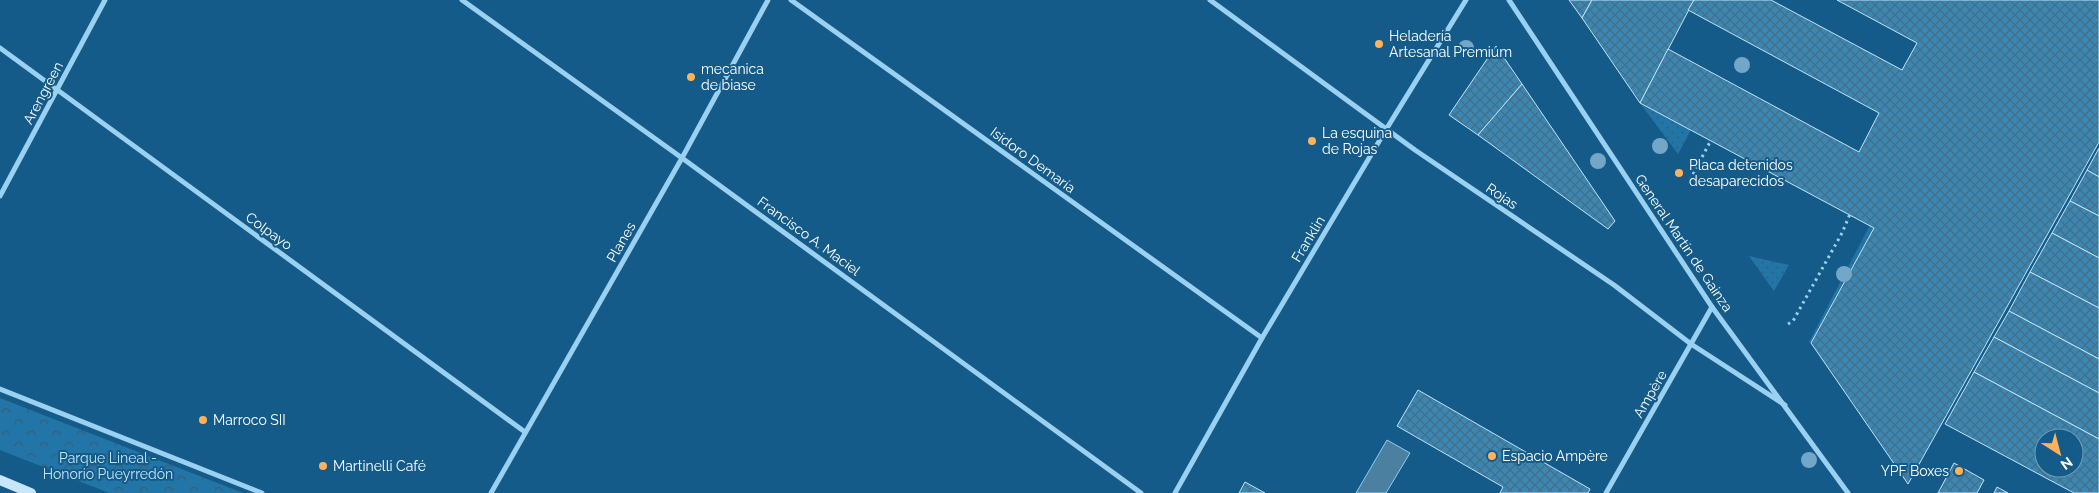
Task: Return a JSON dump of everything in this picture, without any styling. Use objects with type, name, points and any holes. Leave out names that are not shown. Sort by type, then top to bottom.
[{"type":"main road","points":[[0,480],[31,493]]},
{"type":"street","name":"Arengreen","points":[[0,196],[105,0]]},
{"type":"street","name":"Francisco A. Maciel","points":[[462,0],[1141,493]]},
{"type":"street","name":"Planes","points":[[491,493],[682,158],[768,0]]},
{"type":"street","name":"Isidoro Demaría","points":[[791,0],[1262,338]]},
{"type":"street","name":"Rojas","points":[[1210,0],[1415,150],[1614,285],[1691,344],[1785,405]]},
{"type":"street","name":"Franklin","points":[[1174,493],[1262,338],[1466,0]]},
{"type":"street","name":"General Martín de Gainza","points":[[1509,0],[1712,307],[1848,493]]},
{"type":"street","name":"Colpayo","points":[[0,48],[525,432]]},
{"type":"street","name":"Ampère","points":[[1606,493],[1712,307]]},
{"type":"street","points":[[0,389],[262,493]]},
{"type":"path","points":[[1690,180],[1711,140]]},
{"type":"path","points":[[1788,324],[1793,321],[1842,233],[1850,214]]},
{"type":"green space","points":[[1640,103],[1691,130],[1678,154]]},
{"type":"green space","points":[[1870,225],[1874,228],[1811,343],[1809,342]]},
{"type":"green space","points":[[1749,256],[1789,265],[1774,291]]},
{"type":"green space","name":"Parque Lineal - Honorio Pueyrredón","points":[[0,398],[243,493],[109,493],[0,450]]},
{"type":"shaded area","points":[[1387,440],[1410,453],[1386,493],[1356,493]]},
{"type":"building","points":[[1569,0],[1592,0],[1582,18]]},
{"type":"building","points":[[1592,0],[1694,0],[1640,103],[1582,18]]},
{"type":"building","points":[[1694,0],[1771,0],[1902,70],[1917,43],[1837,0],[2099,0],[2099,142],[1908,484],[1811,343],[1874,228],[1640,103],[1668,49],[1859,152],[1879,113],[1688,10]]},
{"type":"building","points":[[1496,46],[1522,84],[1478,135],[1449,115]]},
{"type":"building","points":[[1522,84],[1615,221],[1608,229],[1478,135]]},
{"type":"building","points":[[2099,148],[2099,177],[2087,170]]},
{"type":"building","points":[[2087,170],[2099,177],[2099,216],[2070,201]]},
{"type":"building","points":[[2070,201],[2099,216],[2099,258],[2052,233]]},
{"type":"building","points":[[2052,233],[2099,258],[2099,308],[2030,272]]},
{"type":"building","points":[[2030,272],[2099,308],[2099,359],[2009,311]]},
{"type":"building","points":[[2009,311],[2099,359],[2099,393],[1994,337]]},
{"type":"building","points":[[1994,337],[2099,393],[2099,439],[2084,431],[2084,428],[2078,428],[1974,372]]},
{"type":"building","points":[[1974,372],[2078,428],[2034,428],[2034,472],[1945,424]]},
{"type":"building","name":"Espacio Ampère","points":[[1418,390],[1590,489],[1588,493],[1500,493],[1503,487],[1397,426]]},
{"type":"building","points":[[2084,431],[2099,439],[2099,493],[2074,493],[2046,478],[2084,478]]},
{"type":"building","name":"YPF Boxes","points":[[1954,463],[1984,480],[1977,493],[1938,493]]},
{"type":"building","points":[[1245,482],[1265,493],[1239,493]]},
{"type":"building","points":[[1997,487],[2008,493],[1994,493]]},
{"type":"place","name":"Heladería Artesanal Premium","points":[[1379,44]]},
{"type":"place","name":"mecanica de biase","points":[[691,77]]},
{"type":"place","name":"La esquina de Rojas","points":[[1312,141]]},
{"type":"place","name":"Placa detenidos desaparecidos","points":[[1679,173]]},
{"type":"place","name":"Marroco SII","points":[[203,420]]},
{"type":"place","name":"Espacio Ampère","points":[[1492,456]]},
{"type":"place","name":"Martinelli Café","points":[[323,466]]},
{"type":"place","name":"YPF Boxes","points":[[1959,471]]}]
